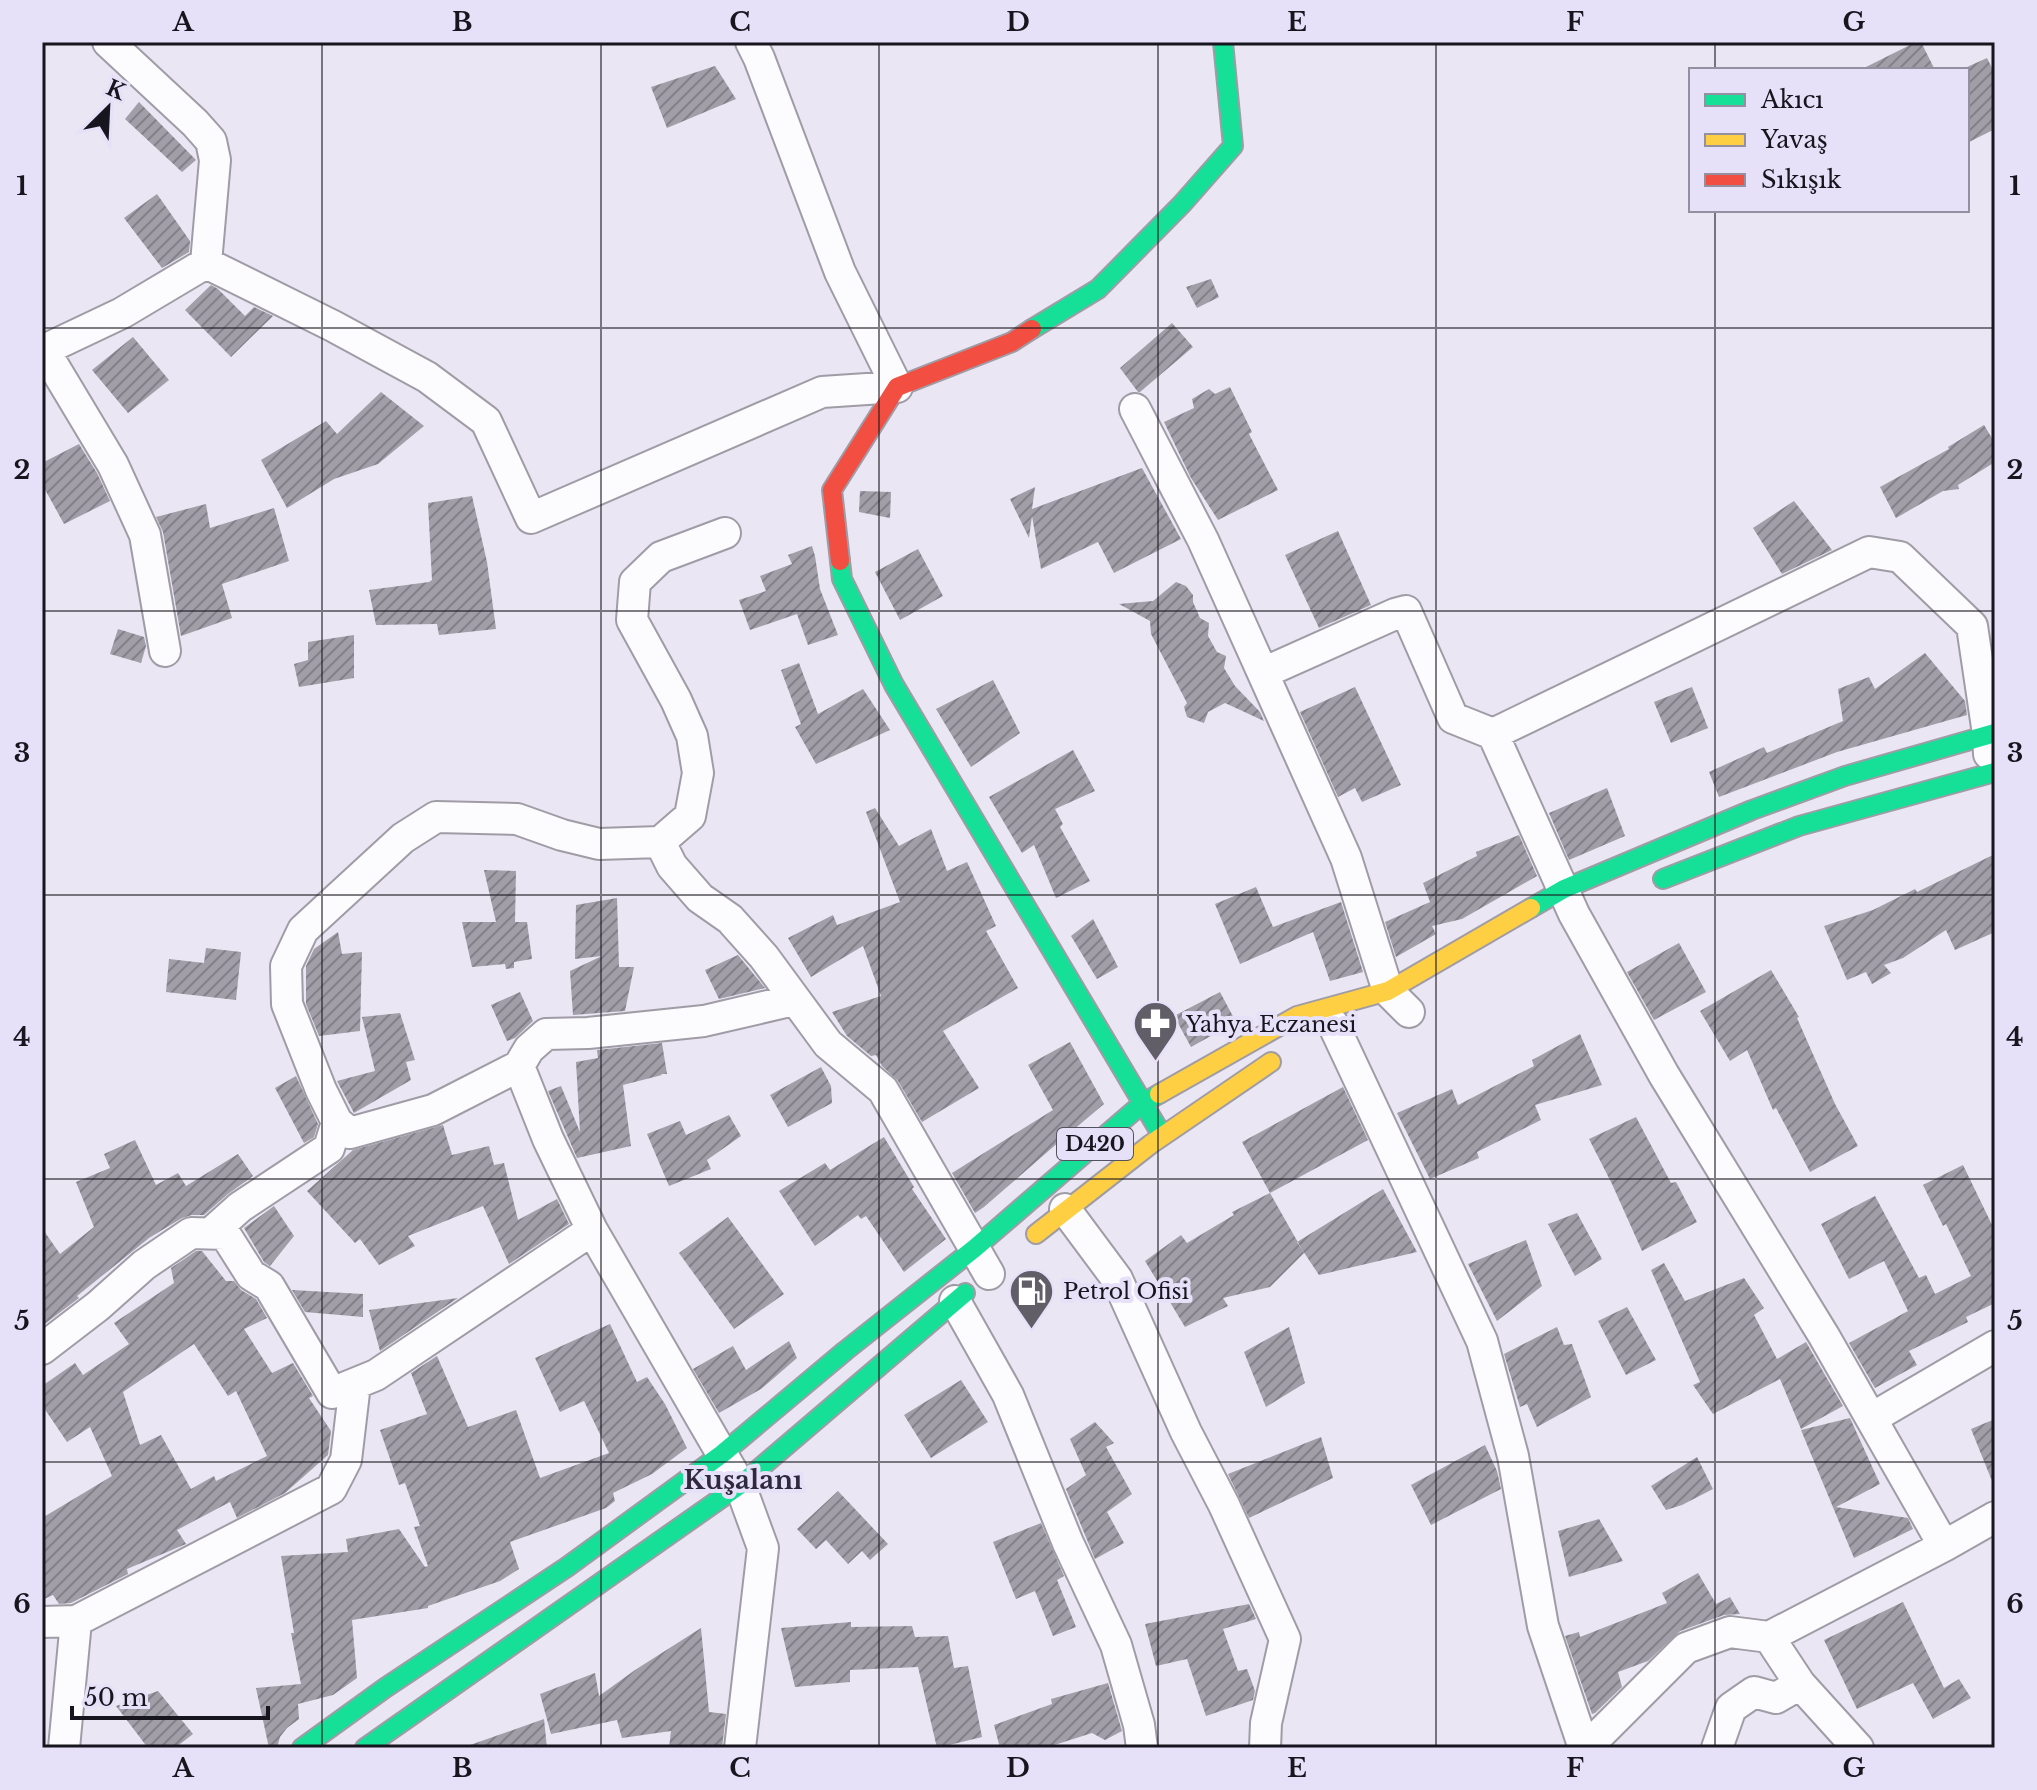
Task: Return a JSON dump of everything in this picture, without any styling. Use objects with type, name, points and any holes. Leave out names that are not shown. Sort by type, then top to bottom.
[{"type":"main road","points":[[1163,1136],[894,685],[842,579],[832,490],[897,387],[1012,342],[1098,289],[1182,204],[1233,146],[1223,42]]},
{"type":"main road","name":"D420","points":[[365,1748],[740,1485],[955,1301],[988,1262],[1143,1103],[1297,1016],[1404,1005],[1572,908],[1752,810],[1840,777],[1992,734]]},
{"type":"main road","points":[[1644,886],[1799,826],[1992,772]]},
{"type":"main road","name":"D420","points":[[1022,1246],[1065,1209],[1163,1136],[1284,1054]]},
{"type":"main road","name":"D420","points":[[302,1748],[385,1688],[567,1567],[722,1454],[845,1351],[988,1262]]},
{"type":"street","points":[[108,42],[211,141],[215,160],[206,263]]},
{"type":"street","points":[[206,263],[427,377],[486,421],[531,518],[822,392],[897,387],[840,272],[751,42]]},
{"type":"street","points":[[165,651],[145,535],[113,465],[43,350],[122,313],[206,263]]},
{"type":"street","points":[[1135,409],[1203,540],[1346,858],[1404,1005]]},
{"type":"street","points":[[725,533],[661,557],[635,582],[632,620],[692,736],[698,773],[690,816],[660,842],[599,844],[517,819],[436,817],[403,838],[303,930],[286,966],[287,1004],[321,1090],[337,1122],[350,1133],[433,1110],[519,1066],[529,1049],[546,1034],[588,1033],[704,1021],[794,1000]]},
{"type":"street","points":[[1493,734],[1869,552],[1900,557],[1972,626],[1992,734],[1992,772]]},
{"type":"street","points":[[1263,673],[1406,611],[1453,718],[1493,734],[1572,908],[1664,1075],[1824,1336],[1944,1546]]},
{"type":"street","points":[[660,842],[672,866],[700,898],[730,919],[764,957],[828,1044],[883,1090],[988,1262]]},
{"type":"street","points":[[1334,1025],[1482,1341],[1513,1456],[1543,1626],[1584,1748]]},
{"type":"street","points":[[519,1066],[548,1139],[592,1230],[740,1485],[763,1548],[740,1748]]},
{"type":"street","points":[[211,1233],[240,1207],[329,1148],[337,1122]]},
{"type":"street","points":[[1065,1209],[1117,1279],[1285,1639],[1266,1723],[1265,1748]]},
{"type":"street","points":[[42,1349],[98,1306],[144,1265],[191,1233],[225,1234],[251,1275],[269,1286],[332,1393],[376,1375],[592,1230]]},
{"type":"street","points":[[955,1301],[1008,1395],[1068,1543],[1116,1645],[1139,1725],[1142,1748]]},
{"type":"street","points":[[1872,1418],[1995,1346]]},
{"type":"street","points":[[42,1622],[76,1621],[331,1489],[346,1460],[355,1384]]},
{"type":"street","points":[[1594,1748],[1594,1740],[1686,1648],[1730,1632],[1769,1637],[1995,1517]]},
{"type":"street","points":[[64,1748],[76,1621]]},
{"type":"street","points":[[1769,1637],[1800,1684],[1858,1748]]},
{"type":"street","points":[[1717,1748],[1731,1708],[1754,1692],[1776,1698],[1800,1684]]},
{"type":"building","points":[[1921,42],[1934,68],[1864,68]]},
{"type":"building","points":[[1987,58],[1995,74],[1995,129],[1969,142],[1969,68]]},
{"type":"building","points":[[715,66],[736,99],[667,128],[651,87]]},
{"type":"building","points":[[139,102],[196,160],[182,172],[125,119]]},
{"type":"building","points":[[157,194],[190,241],[189,252],[162,268],[124,218]]},
{"type":"building","points":[[1211,279],[1219,297],[1197,308],[1186,287]]},
{"type":"building","points":[[211,285],[245,316],[254,307],[273,316],[231,357],[185,310]]},
{"type":"building","points":[[1172,323],[1193,347],[1138,392],[1120,368]]},
{"type":"building","points":[[133,337],[169,380],[128,413],[92,370]]},
{"type":"building","points":[[1230,387],[1252,432],[1249,434],[1278,490],[1218,520],[1191,478],[1164,422],[1194,408],[1192,399],[1209,389],[1215,394]]},
{"type":"building","points":[[381,392],[424,426],[378,464],[334,479],[287,508],[261,460],[326,421],[337,434]]},
{"type":"building","points":[[1984,425],[1995,443],[1995,462],[1958,485],[1959,489],[1943,491],[1896,518],[1880,487],[1949,449]]},
{"type":"building","points":[[79,444],[110,501],[64,524],[42,484],[42,463]]},
{"type":"building","points":[[1142,468],[1181,539],[1114,573],[1098,542],[1041,569],[1032,516],[1029,538],[1010,499],[1035,487],[1032,509]]},
{"type":"building","points":[[860,491],[891,492],[890,518],[859,512]]},
{"type":"building","points":[[472,496],[487,562],[496,629],[439,635],[437,624],[376,625],[369,590],[432,580],[428,503]]},
{"type":"building","points":[[1794,501],[1832,550],[1782,574],[1753,528]]},
{"type":"building","points":[[206,504],[210,528],[274,508],[289,561],[222,584],[232,618],[181,636],[163,532],[156,517]]},
{"type":"building","points":[[1338,531],[1371,605],[1319,628],[1285,555]]},
{"type":"building","points":[[812,546],[820,589],[838,635],[808,645],[797,614],[750,630],[739,600],[766,591],[760,576],[792,564],[788,555]]},
{"type":"building","points":[[918,549],[943,596],[900,620],[875,572]]},
{"type":"building","points":[[1176,582],[1186,586],[1193,595],[1200,618],[1209,623],[1208,636],[1217,652],[1226,656],[1224,668],[1264,721],[1225,703],[1208,712],[1204,723],[1187,717],[1184,707],[1187,703],[1151,634],[1150,621],[1119,604],[1153,601]]},
{"type":"building","points":[[118,629],[144,637],[146,646],[141,663],[110,654]]},
{"type":"building","points":[[354,635],[354,678],[299,687],[294,664],[308,660],[308,642]]},
{"type":"building","points":[[1925,653],[1965,701],[1967,715],[1837,752],[1719,797],[1709,772],[1764,747],[1767,753],[1843,721],[1838,689],[1869,677],[1875,689]]},
{"type":"building","points":[[799,663],[818,714],[863,689],[890,730],[816,764],[795,727],[801,724],[781,670]]},
{"type":"building","points":[[993,680],[1020,733],[971,767],[936,709]]},
{"type":"building","points":[[1355,687],[1401,785],[1362,802],[1355,788],[1338,797],[1300,712]]},
{"type":"building","points":[[1692,687],[1708,728],[1671,743],[1654,702]]},
{"type":"building","points":[[1073,750],[1095,791],[1055,809],[1063,824],[1060,827],[1090,881],[1056,898],[1034,845],[1022,853],[989,797]]},
{"type":"building","points":[[1607,788],[1625,836],[1569,860],[1549,813]]},
{"type":"building","points":[[875,808],[899,846],[931,829],[947,871],[967,862],[996,926],[986,931],[1018,988],[943,1031],[979,1088],[922,1122],[898,1081],[882,1066],[876,1055],[871,1056],[847,1036],[832,1012],[881,996],[863,946],[811,977],[788,938],[833,915],[837,925],[900,902],[866,812]]},
{"type":"building","points":[[1519,835],[1537,876],[1462,919],[1432,926],[1436,934],[1396,957],[1385,922],[1430,902],[1423,883],[1477,856],[1476,852]]},
{"type":"building","points":[[1995,854],[1995,932],[1955,950],[1946,930],[1903,958],[1884,965],[1891,973],[1872,984],[1866,972],[1847,980],[1824,926],[1873,910],[1915,889],[1917,892]]},
{"type":"building","points":[[484,870],[516,871],[515,922],[527,922],[532,959],[514,962],[514,968],[506,969],[505,964],[472,967],[462,922],[496,922]]},
{"type":"building","points":[[1256,887],[1273,927],[1341,902],[1363,972],[1330,981],[1313,932],[1240,964],[1215,904]]},
{"type":"building","points":[[617,898],[619,967],[634,967],[625,1011],[573,1015],[570,971],[602,956],[575,959],[576,905]]},
{"type":"building","points":[[1093,919],[1118,967],[1097,979],[1071,936]]},
{"type":"building","points":[[338,932],[342,954],[362,952],[360,1031],[319,1036],[306,1004],[306,966],[314,949]]},
{"type":"building","points":[[1679,943],[1706,992],[1654,1020],[1627,972]]},
{"type":"building","points":[[206,948],[241,952],[236,1000],[166,992],[169,959],[204,963]]},
{"type":"building","points":[[738,955],[765,988],[719,999],[705,970]]},
{"type":"building","points":[[1771,970],[1799,1017],[1835,1104],[1858,1146],[1810,1172],[1776,1108],[1773,1110],[1747,1050],[1730,1061],[1700,1011]]},
{"type":"building","points":[[520,992],[533,1021],[515,1038],[507,1041],[491,1005]]},
{"type":"building","points":[[1220,992],[1236,1022],[1191,1047],[1174,1016]]},
{"type":"building","points":[[400,1013],[415,1060],[406,1062],[411,1080],[354,1113],[337,1081],[375,1071],[362,1017]]},
{"type":"building","points":[[1580,1034],[1602,1085],[1535,1105],[1541,1120],[1477,1152],[1479,1158],[1430,1179],[1397,1113],[1452,1089],[1458,1105],[1534,1066],[1532,1060]]},
{"type":"building","points":[[1070,1042],[1104,1104],[1059,1138],[1060,1141],[975,1213],[952,1173],[1053,1110],[1028,1065]]},
{"type":"building","points":[[662,1043],[667,1074],[623,1085],[631,1146],[577,1158],[548,1091],[561,1086],[580,1132],[576,1062],[598,1058],[597,1050]]},
{"type":"building","points":[[821,1067],[831,1086],[832,1103],[788,1127],[770,1095]]},
{"type":"building","points":[[296,1076],[318,1124],[314,1137],[304,1143],[275,1088]]},
{"type":"building","points":[[1343,1087],[1368,1140],[1270,1193],[1242,1142]]},
{"type":"building","points":[[729,1115],[741,1136],[707,1160],[711,1169],[669,1186],[647,1134],[680,1121],[686,1135]]},
{"type":"building","points":[[1636,1117],[1671,1183],[1676,1182],[1697,1222],[1642,1251],[1589,1139]]},
{"type":"building","points":[[443,1125],[452,1155],[489,1146],[494,1165],[504,1163],[518,1220],[557,1199],[569,1224],[509,1264],[483,1206],[408,1236],[415,1246],[379,1265],[360,1239],[355,1243],[307,1191],[353,1150]]},
{"type":"building","points":[[884,1137],[914,1187],[912,1189],[946,1239],[904,1272],[866,1216],[861,1219],[858,1215],[815,1246],[779,1191],[825,1163],[830,1170]]},
{"type":"building","points":[[135,1140],[156,1185],[178,1173],[186,1186],[238,1154],[253,1176],[204,1215],[182,1218],[149,1238],[42,1326],[42,1228],[60,1254],[94,1227],[76,1182],[110,1168],[104,1154]]},
{"type":"building","points":[[1963,1165],[1995,1231],[1995,1303],[1966,1317],[1968,1322],[1909,1351],[1917,1365],[1875,1388],[1849,1343],[1908,1311],[1884,1261],[1849,1279],[1821,1224],[1875,1196],[1919,1278],[1926,1275],[1935,1294],[1971,1276],[1923,1185]]},
{"type":"building","points":[[1383,1189],[1417,1252],[1319,1275],[1297,1242]]},
{"type":"building","points":[[1270,1193],[1304,1253],[1270,1287],[1223,1298],[1228,1306],[1185,1327],[1145,1261],[1181,1235],[1187,1243],[1234,1215],[1232,1212]]},
{"type":"building","points":[[274,1206],[294,1236],[270,1266],[264,1262],[244,1228]]},
{"type":"building","points":[[1577,1213],[1602,1259],[1575,1276],[1548,1224]]},
{"type":"building","points":[[728,1217],[784,1294],[734,1329],[679,1253]]},
{"type":"building","points":[[1526,1240],[1542,1286],[1497,1321],[1468,1264]]},
{"type":"building","points":[[196,1251],[202,1251],[226,1281],[234,1281],[241,1290],[256,1299],[267,1318],[244,1329],[272,1373],[293,1363],[313,1396],[309,1398],[331,1431],[328,1455],[285,1493],[237,1518],[230,1502],[177,1530],[186,1544],[127,1569],[128,1574],[71,1603],[59,1604],[53,1595],[42,1600],[42,1518],[112,1476],[90,1427],[67,1442],[42,1405],[42,1386],[75,1363],[83,1375],[129,1344],[114,1323],[174,1283],[171,1268]],"holes":[[[194,1344],[228,1396],[236,1391],[267,1456],[216,1481],[214,1476],[191,1489],[161,1435],[140,1445],[123,1392]]]},
{"type":"building","points":[[1664,1263],[1685,1301],[1744,1278],[1764,1308],[1754,1315],[1777,1359],[1806,1342],[1843,1406],[1801,1429],[1780,1379],[1713,1414],[1693,1385],[1700,1382],[1651,1270]]},
{"type":"building","points":[[292,1290],[363,1294],[363,1317],[305,1312]]},
{"type":"building","points":[[458,1298],[380,1351],[369,1310]]},
{"type":"building","points":[[1627,1307],[1656,1360],[1626,1375],[1598,1321]]},
{"type":"building","points":[[610,1324],[637,1382],[647,1377],[665,1404],[687,1448],[652,1474],[613,1493],[615,1501],[606,1508],[510,1542],[519,1569],[500,1581],[428,1608],[352,1620],[357,1678],[333,1695],[298,1704],[299,1719],[280,1737],[277,1748],[269,1748],[256,1688],[301,1684],[281,1556],[348,1552],[346,1539],[399,1529],[425,1567],[428,1566],[414,1527],[420,1526],[405,1483],[399,1485],[380,1430],[427,1414],[411,1373],[437,1356],[468,1427],[516,1410],[540,1478],[609,1453],[584,1401],[560,1412],[535,1358]]},
{"type":"building","points":[[1289,1327],[1305,1383],[1266,1407],[1244,1352]]},
{"type":"building","points":[[1557,1327],[1564,1345],[1572,1344],[1591,1397],[1537,1427],[1527,1404],[1520,1407],[1504,1354]]},
{"type":"building","points":[[789,1341],[797,1358],[761,1389],[719,1413],[693,1369],[733,1346],[746,1370]]},
{"type":"building","points":[[961,1380],[988,1422],[931,1458],[904,1415]]},
{"type":"building","points":[[1850,1418],[1880,1484],[1836,1507],[1908,1518],[1913,1529],[1854,1558],[1801,1430]]},
{"type":"building","points":[[1995,1419],[1995,1486],[1994,1486],[1971,1429]]},
{"type":"building","points":[[1095,1422],[1114,1443],[1106,1447],[1132,1494],[1107,1512],[1124,1543],[1095,1559],[1066,1489],[1086,1475],[1070,1439]]},
{"type":"building","points":[[1321,1437],[1333,1478],[1249,1518],[1228,1474]]},
{"type":"building","points":[[1485,1445],[1501,1489],[1431,1525],[1411,1485]]},
{"type":"building","points":[[1697,1457],[1713,1489],[1666,1510],[1651,1486]]},
{"type":"building","points":[[838,1491],[888,1544],[870,1560],[862,1551],[848,1564],[826,1540],[816,1549],[797,1529]]},
{"type":"building","points":[[1599,1519],[1623,1561],[1569,1577],[1558,1531]]},
{"type":"building","points":[[1041,1523],[1064,1576],[1057,1580],[1076,1627],[1053,1636],[1035,1591],[1016,1599],[993,1542]]},
{"type":"building","points":[[1698,1573],[1716,1604],[1730,1597],[1740,1614],[1724,1615],[1680,1631],[1648,1661],[1618,1672],[1622,1687],[1592,1714],[1565,1636],[1579,1632],[1580,1637],[1667,1603],[1662,1593]]},
{"type":"building","points":[[1903,1602],[1944,1688],[1959,1679],[1971,1698],[1933,1719],[1913,1683],[1857,1709],[1824,1640]]},
{"type":"building","points":[[1249,1604],[1256,1619],[1223,1629],[1238,1671],[1247,1669],[1255,1691],[1253,1700],[1206,1716],[1187,1659],[1156,1666],[1145,1624]]},
{"type":"building","points":[[851,1622],[851,1627],[912,1626],[915,1637],[948,1636],[954,1668],[968,1666],[982,1737],[937,1748],[918,1667],[850,1670],[850,1682],[795,1687],[781,1628]]},
{"type":"building","points":[[701,1628],[709,1712],[726,1714],[722,1748],[669,1748],[671,1731],[622,1738],[617,1720],[551,1734],[540,1694],[595,1673],[599,1696]]},
{"type":"building","points":[[1108,1683],[1122,1731],[1105,1740],[1092,1733],[1045,1748],[1000,1748],[994,1725],[1052,1704],[1051,1699]]},
{"type":"building","points":[[158,1691],[193,1734],[175,1748],[148,1748],[116,1706]]},
{"type":"building","points":[[544,1719],[547,1748],[470,1748],[470,1745]]},
{"type":"traffic: fast","points":[[1032,329],[1098,289],[1182,204],[1233,146],[1223,42]]},
{"type":"traffic: fast","points":[[840,561],[842,579],[894,685],[1160,1132]]},
{"type":"traffic: fast","points":[[1531,908],[1564,889],[1752,810],[1845,776],[1995,733]]},
{"type":"traffic: fast","points":[[1663,879],[1799,826],[1995,772]]},
{"type":"traffic: fast","points":[[302,1748],[385,1688],[567,1567],[722,1454],[975,1248],[1143,1103],[1159,1094]]},
{"type":"traffic: fast","points":[[365,1748],[740,1485],[965,1293]]},
{"type":"traffic: slow","points":[[1159,1094],[1297,1016],[1388,991],[1531,908]]},
{"type":"traffic: slow","points":[[1036,1234],[1151,1144],[1271,1062]]},
{"type":"traffic: jam","points":[[840,561],[832,490],[897,387],[1012,342],[1032,329]]},
{"type":"place","name":"Yahya Eczanesi","points":[[1155,1063]]},
{"type":"place","name":"Petrol Ofisi","points":[[1032,1330]]},
{"type":"district","name":"Kuşalanı","points":[[743,1480]]}]
